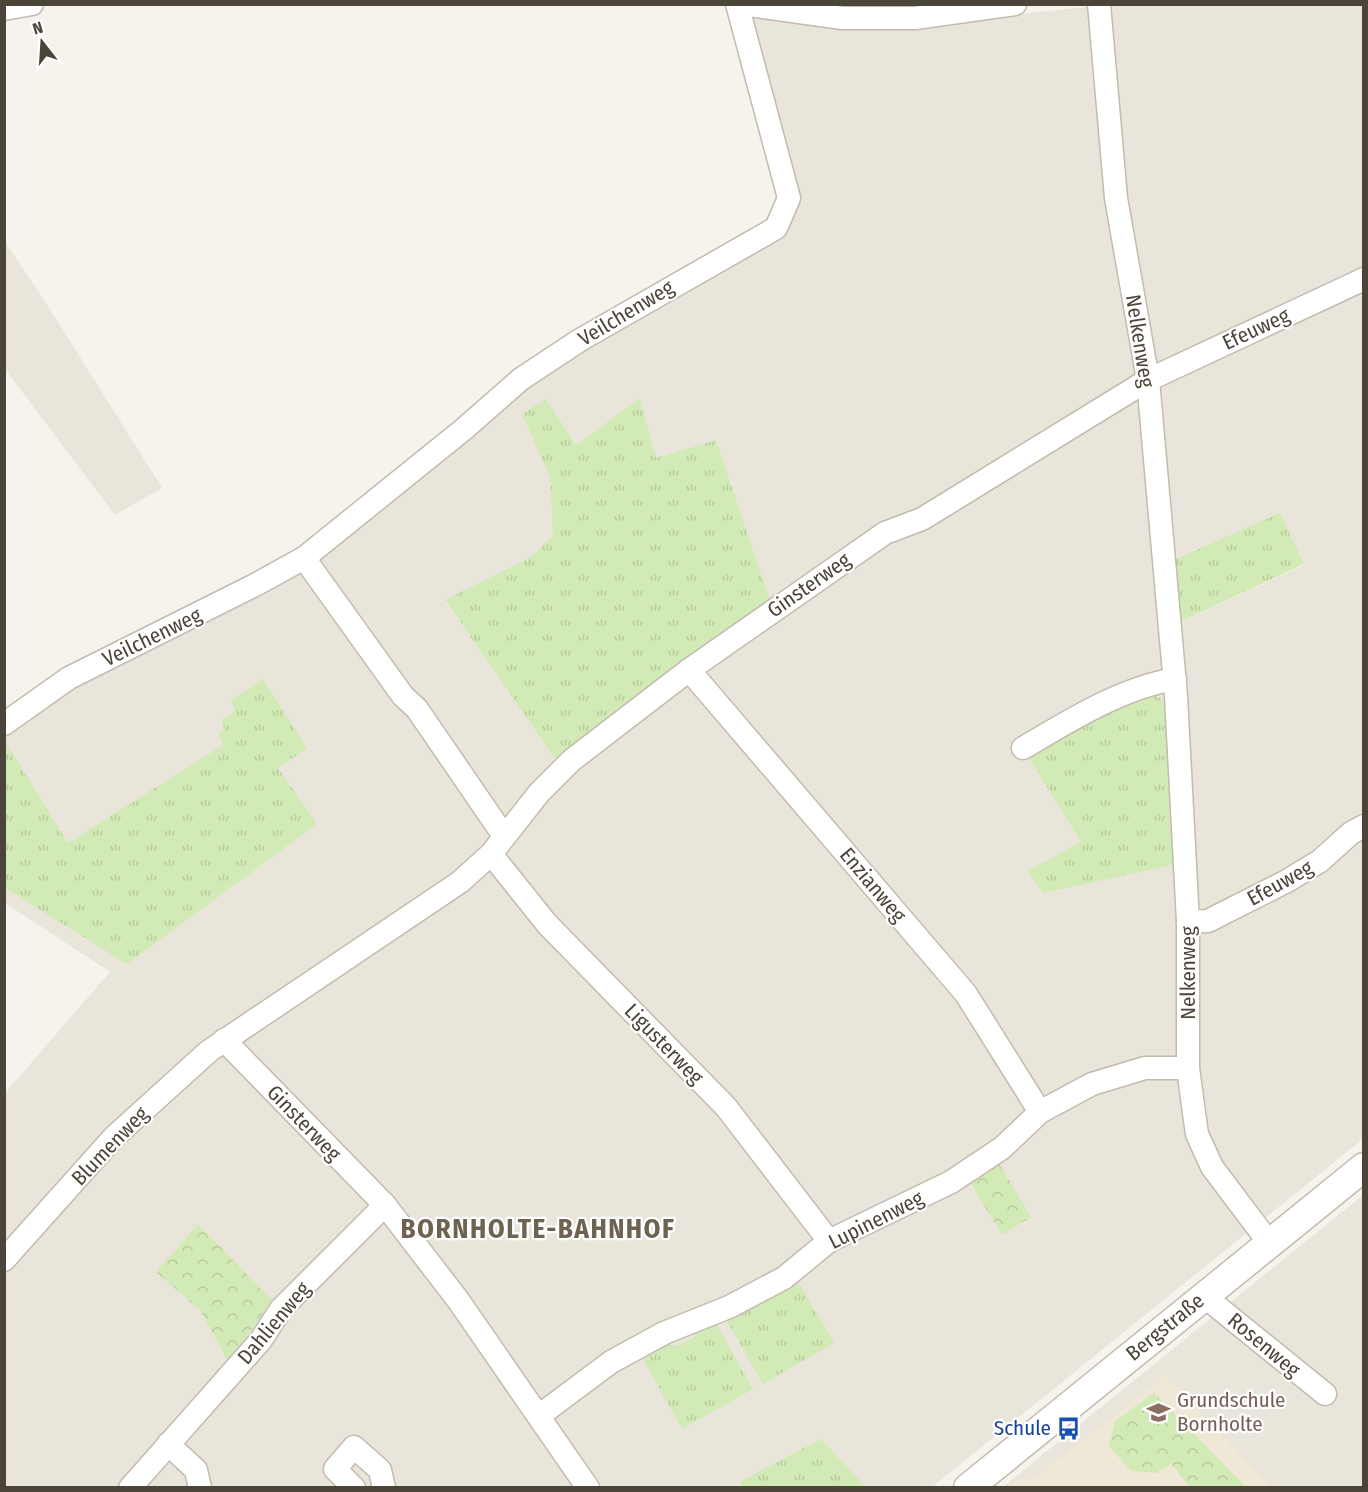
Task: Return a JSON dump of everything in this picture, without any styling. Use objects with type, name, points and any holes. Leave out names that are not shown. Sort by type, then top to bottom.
[{"type":"street","points":[[4,9],[32,4]]},
{"type":"street","points":[[739,4],[842,18],[915,18],[1015,4]]},
{"type":"street","name":"Veilchenweg","points":[[4,724],[69,678],[304,558],[464,429],[521,379],[580,340],[776,228],[789,198],[739,4]]},
{"type":"street","name":"Nelkenweg","points":[[1099,4],[1116,198],[1148,380],[1174,679],[1188,922],[1188,1068],[1197,1134],[1212,1167],[1270,1244]]},
{"type":"street","name":"Efeuweg","points":[[1148,380],[1364,279]]},
{"type":"street","name":"Ginsterweg","points":[[588,1488],[459,1300],[385,1205],[224,1040],[460,882],[498,845],[539,793],[572,760],[689,670],[885,533],[922,519],[1148,380]]},
{"type":"street","points":[[304,558],[403,696],[417,709],[498,845]]},
{"type":"street","name":"Enzianweg","points":[[689,670],[966,994],[1040,1112]]},
{"type":"street","points":[[1023,748],[1098,706],[1158,682],[1174,679]]},
{"type":"street","name":"Efeuweg","points":[[1188,922],[1208,921],[1287,881],[1320,861],[1351,833],[1364,826]]},
{"type":"street","name":"Ligusterweg","points":[[498,845],[547,924],[726,1107],[829,1241]]},
{"type":"street","name":"Blumenweg","points":[[4,1260],[113,1138],[224,1040]]},
{"type":"street","name":"Lupinenweg","points":[[540,1415],[611,1362],[664,1333],[729,1307],[784,1278],[829,1241],[951,1182],[1002,1148],[1040,1112],[1092,1084],[1145,1068],[1188,1068]]},
{"type":"street","name":"Bergstraße","points":[[968,1488],[1364,1167]]},
{"type":"street","name":"Dahlienweg","points":[[130,1488],[261,1340],[280,1309],[385,1205]]},
{"type":"street","name":"Rosenweg","points":[[1204,1296],[1325,1394]]},
{"type":"street","points":[[168,1444],[196,1470],[200,1488]]},
{"type":"street","points":[[354,1488],[335,1469],[354,1447],[380,1470],[384,1488]]},
{"type":"shaded area","points":[[1104,5],[1363,5],[1363,1139],[932,1487],[866,1487],[821,1440],[739,1483],[743,1487],[5,1487],[4,1094],[110,972],[5,903],[5,735],[73,685],[257,591],[523,386],[682,288],[796,199],[746,13],[917,25]],"holes":[[[640,399],[656,459],[557,760],[445,601],[529,558],[554,536],[550,477],[576,445]],[[1279,513],[1304,565],[1179,623]],[[1081,843],[1043,893],[1027,871]],[[272,1300],[227,1362],[200,1310]],[[694,1337],[682,1429],[662,1343],[676,1346]]]},
{"type":"shaded area","points":[[5,242],[43,298],[162,488],[115,515],[5,369]]},
{"type":"shaded area","points":[[1363,1195],[1363,1487],[1002,1488],[1053,1446]]},
{"type":"shaded area","name":"Grundschule Bornholte","points":[[1161,1371],[1271,1487],[1004,1488],[1015,1479],[1030,1481],[1159,1381]]},
{"type":"green space","points":[[640,398],[656,458],[716,440],[770,601],[556,760],[445,600],[529,558],[553,536],[550,477],[522,414],[546,399],[576,445]]},
{"type":"green space","points":[[1280,513],[1304,564],[1178,623],[1172,561]]},
{"type":"green space","points":[[263,679],[307,748],[278,768],[317,824],[127,964],[5,888],[5,741],[68,843],[223,745],[218,734],[225,729],[221,721],[235,711],[231,700]]},
{"type":"green space","points":[[1147,693],[1160,698],[1167,710],[1176,864],[1043,893],[1027,871],[1081,842],[1026,753]]},
{"type":"green space","points":[[998,1162],[1031,1217],[1002,1235],[969,1180]]},
{"type":"green space","points":[[198,1224],[272,1300],[228,1363],[200,1310],[156,1272]]},
{"type":"green space","points":[[788,1282],[800,1285],[834,1343],[763,1384],[724,1316]]},
{"type":"green space","points":[[714,1320],[753,1389],[682,1429],[640,1354],[662,1343],[676,1346],[694,1337],[697,1328]]},
{"type":"green space","points":[[1154,1393],[1246,1487],[1190,1487],[1171,1464],[1157,1473],[1131,1471],[1109,1446],[1115,1421]]},
{"type":"green space","points":[[821,1439],[866,1487],[743,1488],[739,1482]]},
{"type":"place","name":"Grundschule Bornholte","points":[[1159,1412]]},
{"type":"place","name":"Schule","points":[[1069,1428]]},
{"type":"district","name":"BORNHOLTE-BAHNHOF","points":[[538,1229]]}]
